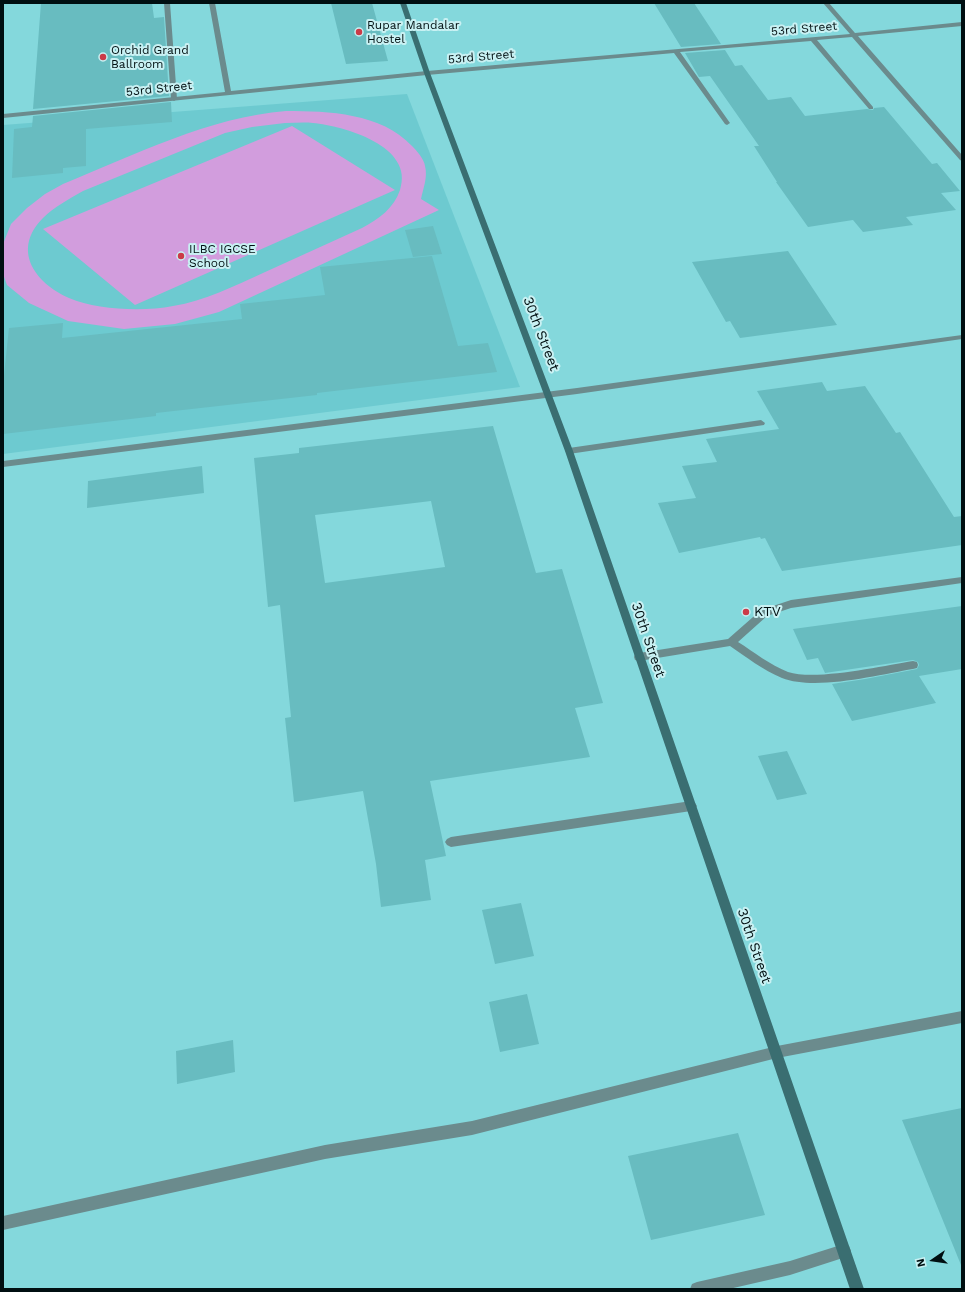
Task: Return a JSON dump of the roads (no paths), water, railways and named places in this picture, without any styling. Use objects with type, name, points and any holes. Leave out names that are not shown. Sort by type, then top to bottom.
[{"type":"main road","name":"30th Street","points":[[403,3],[427,73],[569,451],[777,1052],[857,1289]]},
{"type":"street","points":[[167,3],[174,98]]},
{"type":"street","points":[[212,3],[228,93]]},
{"type":"street","points":[[826,3],[962,159]]},
{"type":"street","name":"53rd Street","points":[[3,116],[427,73],[813,39],[962,24]]},
{"type":"street","points":[[813,39],[871,108]]},
{"type":"street","points":[[676,51],[727,123]]},
{"type":"street","points":[[3,464],[548,394],[962,338]]},
{"type":"street","points":[[569,451],[760,423]]},
{"type":"street","points":[[640,657],[731,642],[764,613],[791,604],[962,580]]},
{"type":"street","points":[[731,642],[787,676],[809,678],[829,677],[913,665]]},
{"type":"street","points":[[451,842],[691,806]]},
{"type":"street","points":[[3,1223],[324,1152],[472,1128],[777,1052],[962,1017]]},
{"type":"street","points":[[696,1289],[790,1268],[844,1251]]},
{"type":"place","name":"Rupar Mandalar Hostel","points":[[359,32]]},
{"type":"place","name":"Orchid Grand Ballroom","points":[[103,57]]},
{"type":"place","name":"ILBC IGCSE School","points":[[181,256]]},
{"type":"place","name":"KTV","points":[[746,612]]}]
